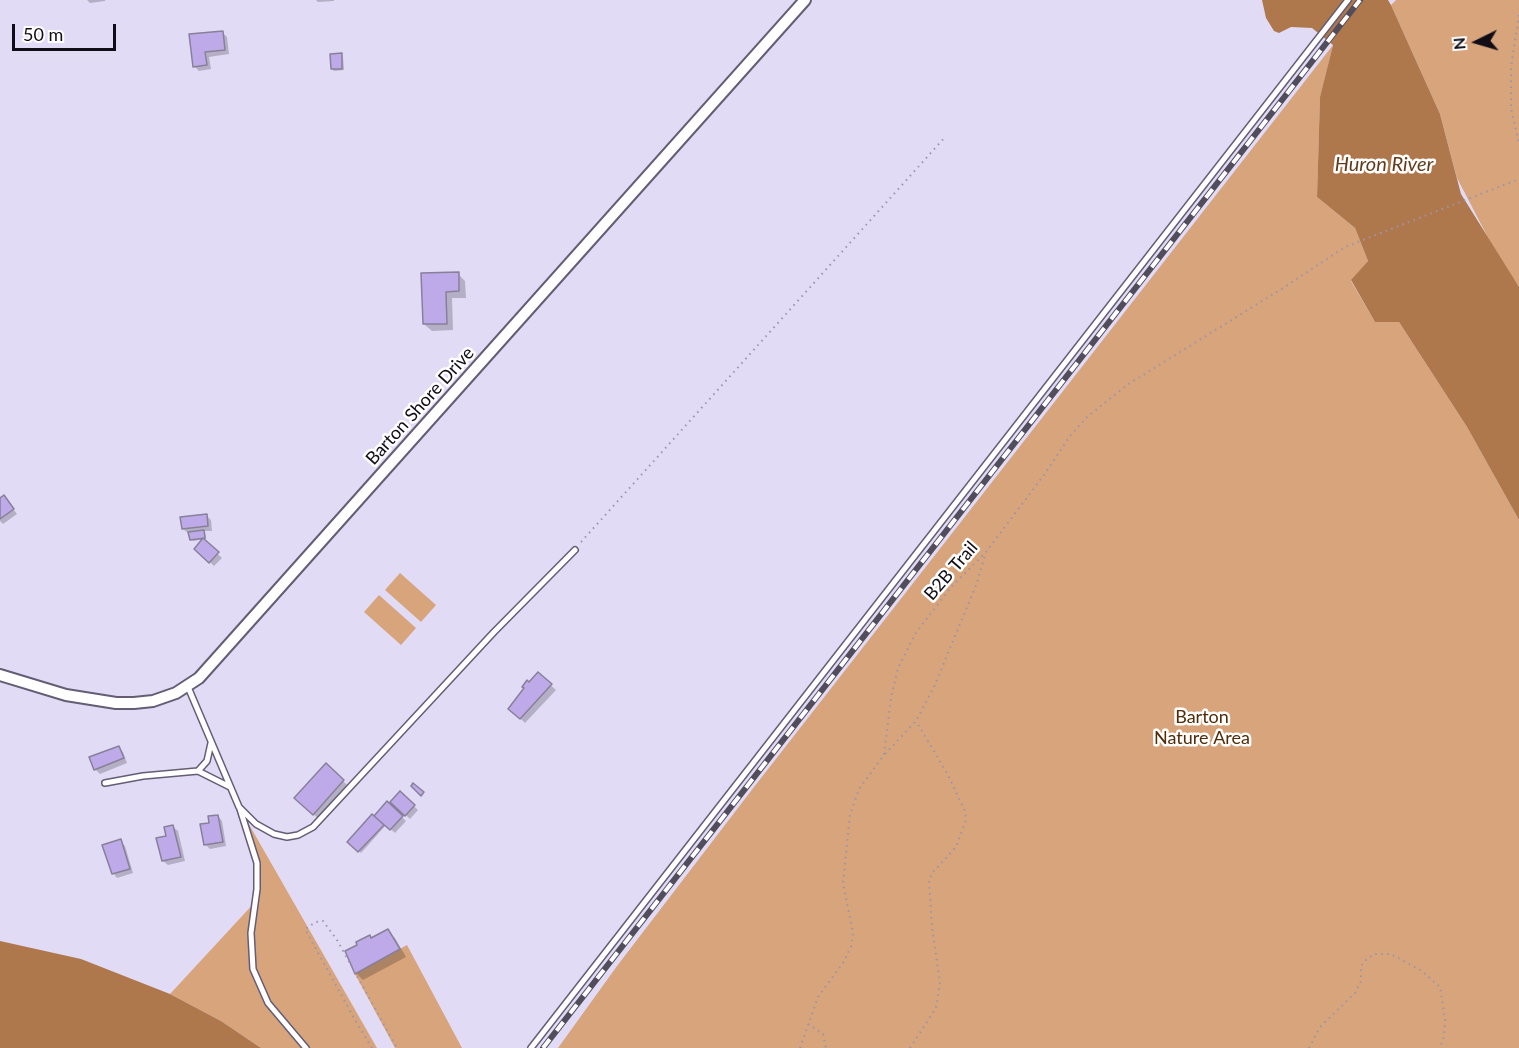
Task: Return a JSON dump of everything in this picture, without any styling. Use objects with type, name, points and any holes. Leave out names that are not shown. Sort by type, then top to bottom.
[{"type":"street","name":"Barton Shore Drive","points":[[0,675],[66,695],[116,703],[153,701],[188,687],[199,678],[805,0]]},
{"type":"lane","points":[[531,1048],[1348,0]]},
{"type":"lane","points":[[239,807],[256,824],[274,834],[292,837],[310,829],[477,649],[574,550]]},
{"type":"lane","points":[[188,687],[239,807],[257,863],[257,889],[251,933],[253,969],[268,1003],[306,1048]]},
{"type":"lane","points":[[105,783],[143,776],[198,771],[205,766],[211,741]]},
{"type":"lane","points":[[198,771],[231,788]]},
{"type":"path","points":[[1519,15],[1511,67],[1511,109],[1519,143]]},
{"type":"path","points":[[574,550],[946,136]]},
{"type":"path","name":"B2B Trail","points":[[800,1048],[818,997],[843,963],[851,947],[854,933],[843,883],[850,815],[859,789],[884,755],[891,698],[898,668],[915,634],[952,586],[986,552],[1044,475],[1070,436],[1087,417],[1127,386],[1345,247],[1519,178]]},
{"type":"path","points":[[884,755],[916,721],[934,687],[977,583],[986,552]]},
{"type":"path","points":[[910,1048],[936,1008],[940,983],[932,927],[929,880],[933,872],[956,847],[966,820],[965,812],[947,773],[916,721]]},
{"type":"path","points":[[372,1048],[306,929],[316,922],[323,921],[337,940],[397,1048]]},
{"type":"path","points":[[1309,1048],[1320,1027],[1355,993],[1361,981],[1361,966],[1374,954],[1390,954],[1422,970],[1440,987],[1445,1020],[1444,1036],[1440,1048]]},
{"type":"path","points":[[808,1024],[823,1034],[826,1048]]},
{"type":"green space","points":[[1396,0],[1519,0],[1519,287],[1495,251],[1457,178],[1440,114],[1391,5]]},
{"type":"green space","name":"Barton Nature Area","points":[[1333,45],[1320,98],[1317,197],[1355,228],[1368,261],[1351,281],[1375,322],[1399,322],[1467,427],[1519,520],[1519,1048],[558,1048],[617,966],[754,787]]},
{"type":"green space","points":[[400,573],[436,605],[421,622],[385,590]]},
{"type":"green space","points":[[379,595],[416,628],[401,645],[364,612]]},
{"type":"green space","points":[[239,807],[377,1048],[261,1048],[221,1021],[170,994],[256,901],[257,863]]},
{"type":"green space","points":[[407,945],[462,1048],[395,1048],[355,974]]},
{"type":"water","name":"Huron River","points":[[1262,0],[1388,0],[1391,5],[1440,114],[1461,194],[1519,287],[1519,520],[1467,427],[1399,322],[1375,322],[1351,280],[1368,261],[1355,228],[1317,197],[1320,97],[1333,45],[1312,28],[1291,27],[1279,33],[1274,31],[1266,18]]},
{"type":"water","points":[[0,941],[81,959],[170,994],[221,1021],[261,1048],[0,1048]]},
{"type":"building","points":[[223,31],[225,50],[205,52],[207,65],[193,67],[189,34]]},
{"type":"building","points":[[342,53],[342,69],[331,69],[330,54]]},
{"type":"building","points":[[459,272],[459,291],[446,292],[447,324],[423,324],[421,273]]},
{"type":"building","points":[[4,495],[14,509],[0,519],[0,498]]},
{"type":"building","points":[[207,514],[208,526],[182,529],[180,517]]},
{"type":"building","points":[[204,530],[205,538],[190,540],[188,532]]},
{"type":"building","points":[[203,538],[219,552],[209,563],[194,549]]},
{"type":"building","points":[[538,672],[552,684],[520,719],[508,709],[524,688],[522,687],[527,680],[529,682]]},
{"type":"building","points":[[119,746],[124,758],[94,770],[89,757]]},
{"type":"building","points":[[326,763],[344,780],[313,815],[294,798]]},
{"type":"building","points":[[413,783],[424,792],[421,796],[411,786]]},
{"type":"building","points":[[400,791],[415,805],[405,816],[390,802]]},
{"type":"building","points":[[387,801],[403,816],[390,830],[374,816]]},
{"type":"building","points":[[372,814],[384,825],[358,852],[347,842]]},
{"type":"building","points":[[218,815],[223,842],[204,845],[200,824],[209,823],[208,816]]},
{"type":"building","points":[[173,825],[181,857],[162,861],[156,838],[166,836],[164,827]]},
{"type":"building","points":[[121,839],[130,869],[112,874],[102,845]]},
{"type":"building","points":[[388,929],[400,949],[355,974],[345,951],[357,945],[356,942],[370,935],[371,938]]},
{"type":"railway","points":[[543,1048],[1360,0]]}]
